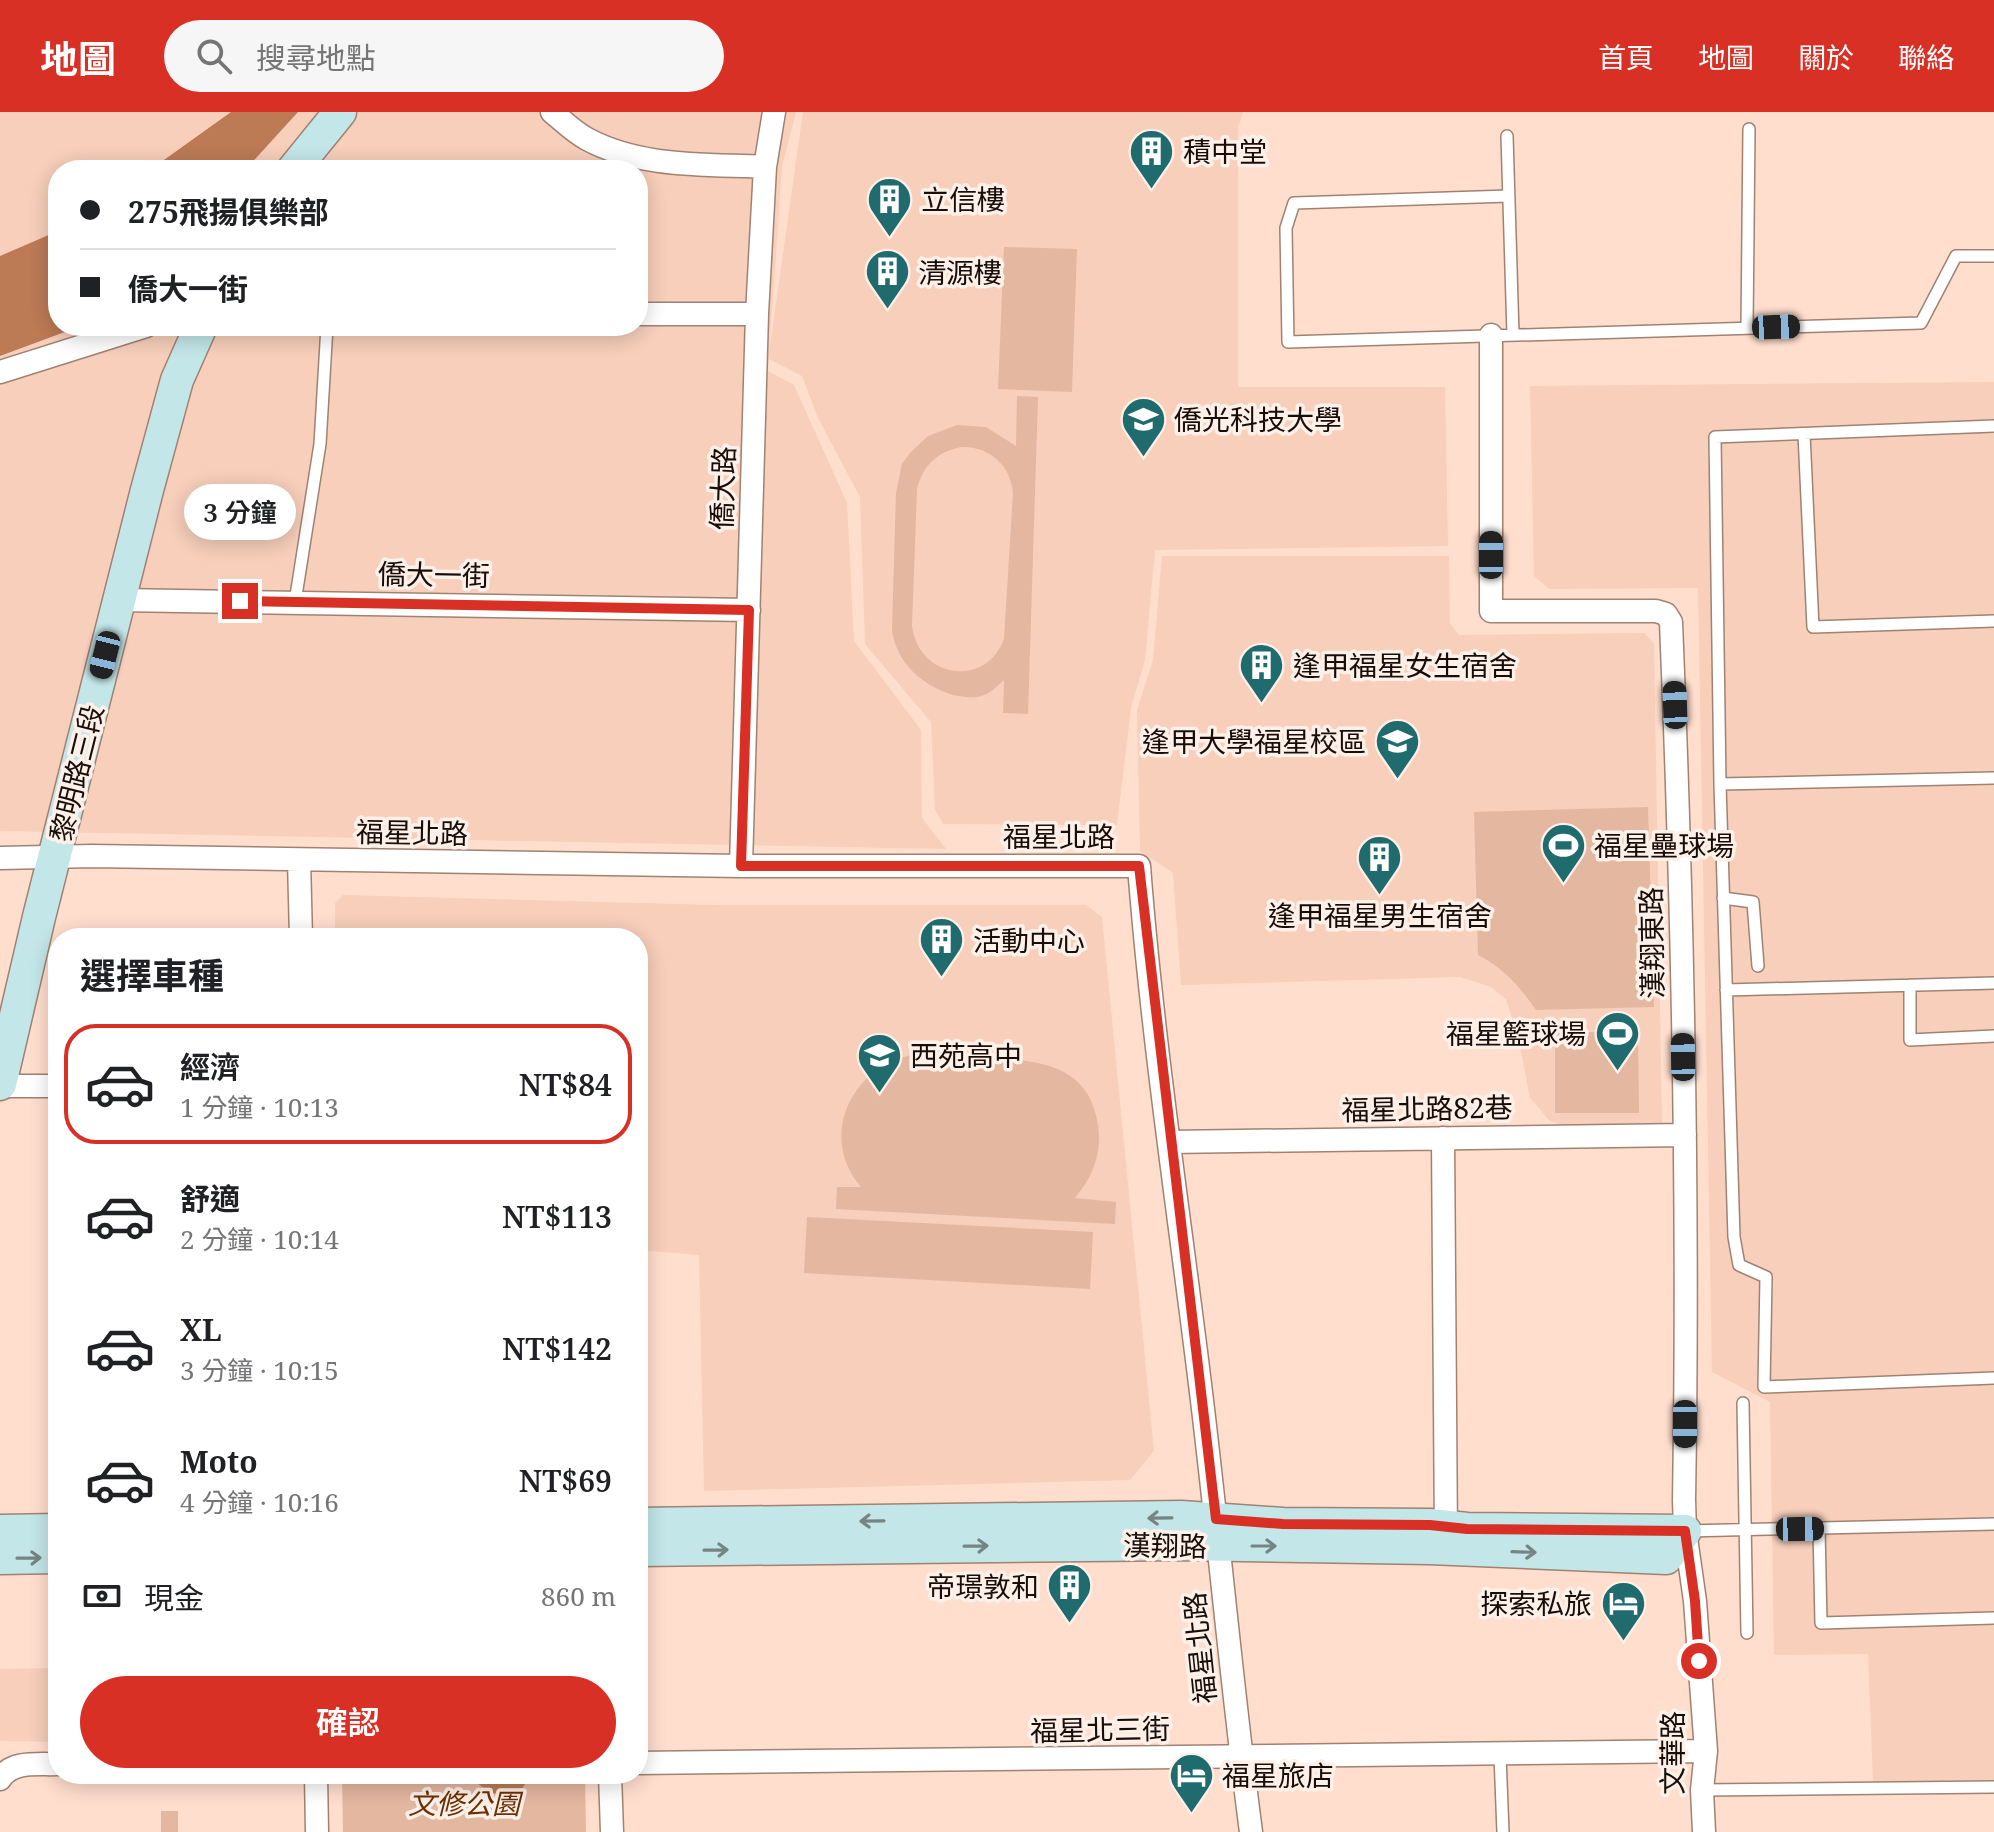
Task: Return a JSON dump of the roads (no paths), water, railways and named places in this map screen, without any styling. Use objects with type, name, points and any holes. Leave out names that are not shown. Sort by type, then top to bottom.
[{"type":"street","points":[[301,160],[340,112]]},
{"type":"street","points":[[552,112],[584,138],[634,157],[765,167]]},
{"type":"street","name":"僑大路","points":[[741,866],[757,314],[765,167],[774,112]]},
{"type":"street","points":[[648,314],[757,314]]},
{"type":"street","name":"漢翔東路","points":[[1502,335],[1491,611],[1656,611],[1666,614],[1671,622],[1678,788],[1685,1135],[1685,1531]]},
{"type":"street","points":[[0,372],[114,336]]},
{"type":"street","name":"黎明路三段","points":[[0,1085],[119,600],[177,380],[197,336]]},
{"type":"street","name":"僑大一街","points":[[119,600],[749,610]]},
{"type":"street","name":"福星北路","points":[[0,858],[92,856],[741,866],[1139,866],[1251,1832]]},
{"type":"street","points":[[299,860],[301,928]]},
{"type":"street","points":[[0,1085],[48,1086]]},
{"type":"street","name":"福星北路82巷","points":[[1170,1142],[1685,1135]]},
{"type":"street","points":[[1443,1138],[1446,1538]]},
{"type":"street","name":"漢翔路","points":[[648,1524],[1217,1532],[1283,1524],[1446,1538],[1467,1529],[1685,1531]]},
{"type":"street","points":[[0,1531],[48,1530]]},
{"type":"street","name":"文華路","points":[[1685,1531],[1695,1601],[1706,1751],[1702,1790],[1704,1832]]},
{"type":"street","name":"漢翔路","points":[[648,1550],[1172,1544],[1217,1532]]},
{"type":"street","points":[[0,1558],[48,1557]]},
{"type":"street","name":"福星北三街","points":[[648,1763],[1706,1751]]},
{"type":"street","points":[[0,1779],[20,1765],[48,1764]]},
{"type":"street","points":[[316,1784],[317,1832]]},
{"type":"street","points":[[610,1784],[612,1832]]},
{"type":"lane","points":[[1747,328],[1749,129]]},
{"type":"lane","points":[[1502,335],[1509,196],[1507,136]]},
{"type":"lane","points":[[1509,196],[1294,203],[1286,228],[1288,342],[1921,323],[1956,256],[1994,256]]},
{"type":"lane","points":[[295,602],[320,444],[326,336]]},
{"type":"lane","points":[[1994,426],[1715,437],[1720,784],[1734,1237],[1739,1265],[1766,1277],[1764,1387],[1994,1378]]},
{"type":"lane","points":[[1804,434],[1813,627],[1994,621]]},
{"type":"lane","points":[[1720,784],[1994,778]]},
{"type":"lane","points":[[1723,898],[1753,902],[1758,966]]},
{"type":"lane","points":[[1726,990],[1994,983]]},
{"type":"lane","points":[[1910,985],[1910,1040],[1994,1036]]},
{"type":"lane","points":[[1743,1403],[1747,1633]]},
{"type":"lane","points":[[1685,1531],[1994,1524]]},
{"type":"lane","points":[[1819,1528],[1821,1623],[1994,1618]]},
{"type":"lane","points":[[1500,1755],[1503,1832]]},
{"type":"lane","points":[[1702,1790],[1994,1787]]},
{"type":"place","name":"積中堂","points":[[1152,190]]},
{"type":"place","name":"立信樓","points":[[890,238]]},
{"type":"place","name":"清源樓","points":[[887,311]]},
{"type":"place","name":"僑光科技大學","points":[[1143,458]]},
{"type":"place","name":"逢甲福星女生宿舍","points":[[1262,704]]},
{"type":"place","name":"逢甲大學福星校區","points":[[1397,780]]},
{"type":"place","name":"福星壘球場","points":[[1563,884]]},
{"type":"place","name":"逢甲福星男生宿舍","points":[[1380,897]]},
{"type":"place","name":"活動中心","points":[[942,979]]},
{"type":"place","name":"福星籃球場","points":[[1617,1072]]},
{"type":"place","name":"西苑高中","points":[[879,1094]]},
{"type":"place","name":"帝璟敦和","points":[[1070,1625]]},
{"type":"place","name":"探索私旅","points":[[1623,1642]]},
{"type":"place","name":"福星旅店","points":[[1191,1814]]},
{"type":"park label","name":"文修公園","points":[[464,1803]]}]
